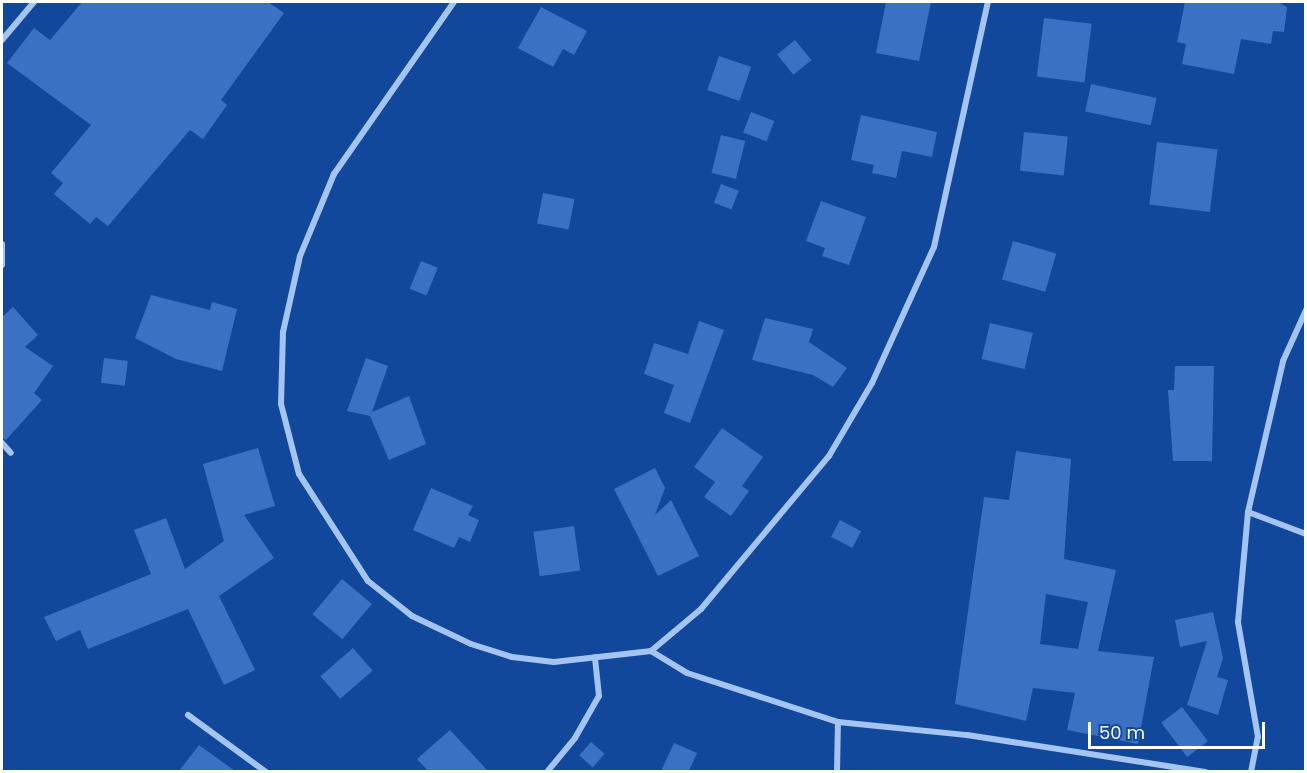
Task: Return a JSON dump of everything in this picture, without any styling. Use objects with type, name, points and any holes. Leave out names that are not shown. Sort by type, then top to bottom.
[{"type":"street","points":[[2,40],[34,2]]},
{"type":"street","points":[[454,2],[334,174],[300,256],[283,332],[281,404],[299,474],[325,522],[376,588],[412,616],[512,657],[554,662],[651,651],[701,609],[829,456],[872,383],[934,247],[988,2]]},
{"type":"street","points":[[2,244],[2,265]]},
{"type":"street","points":[[1251,771],[1258,738],[1238,622],[1248,512],[1284,361],[1305,310]]},
{"type":"street","points":[[2,443],[11,453]]},
{"type":"street","points":[[1248,512],[1305,534]]},
{"type":"street","points":[[651,651],[687,673],[838,722],[967,735],[1205,771]]},
{"type":"street","points":[[547,771],[599,696],[595,657]]},
{"type":"street","points":[[188,715],[266,771]]},
{"type":"street","points":[[837,771],[838,722]]},
{"type":"building","points":[[82,2],[268,2],[284,13],[221,100],[227,105],[203,139],[190,130],[108,226],[96,217],[90,224],[54,194],[63,183],[51,173],[91,125],[7,63],[34,28],[50,40]]},
{"type":"building","points":[[886,2],[931,2],[919,61],[876,53]]},
{"type":"building","points":[[1185,2],[1278,2],[1287,7],[1284,32],[1273,31],[1271,44],[1241,39],[1234,74],[1182,64],[1186,44],[1177,42]]},
{"type":"building","points":[[541,7],[587,31],[574,55],[563,49],[553,67],[518,48]]},
{"type":"building","points":[[1044,18],[1092,24],[1084,82],[1037,77]]},
{"type":"building","points":[[795,40],[811,60],[793,75],[777,54]]},
{"type":"building","points":[[719,56],[751,67],[739,101],[707,90]]},
{"type":"building","points":[[1091,84],[1157,98],[1151,125],[1085,111]]},
{"type":"building","points":[[751,112],[774,121],[766,141],[743,133]]},
{"type":"building","points":[[861,115],[937,132],[932,157],[902,151],[896,178],[872,173],[874,165],[851,160]]},
{"type":"building","points":[[1024,132],[1068,137],[1064,175],[1020,171]]},
{"type":"building","points":[[721,135],[745,141],[736,179],[712,173]]},
{"type":"building","points":[[1157,142],[1218,149],[1210,212],[1149,205]]},
{"type":"building","points":[[721,184],[739,191],[732,209],[714,203]]},
{"type":"building","points":[[543,193],[574,199],[568,230],[537,223]]},
{"type":"building","points":[[821,201],[866,217],[849,265],[822,256],[825,248],[806,241]]},
{"type":"building","points":[[1013,241],[1056,253],[1045,292],[1002,279]]},
{"type":"building","points":[[421,261],[438,268],[426,296],[410,289]]},
{"type":"building","points":[[151,295],[210,310],[212,302],[237,309],[222,371],[176,359],[135,338]]},
{"type":"building","points":[[13,307],[38,335],[25,347],[53,366],[34,393],[42,400],[6,440],[2,438],[2,317]]},
{"type":"building","points":[[765,318],[813,329],[809,342],[847,368],[833,387],[813,375],[752,360]]},
{"type":"building","points":[[699,321],[724,330],[690,423],[664,413],[674,385],[644,374],[654,343],[688,354]]},
{"type":"building","points":[[990,323],[1033,333],[1025,369],[982,359]]},
{"type":"building","points":[[104,358],[128,361],[125,386],[101,383]]},
{"type":"building","points":[[366,358],[388,366],[372,412],[409,396],[426,444],[389,460],[370,416],[347,411]]},
{"type":"building","points":[[1175,366],[1214,366],[1212,461],[1173,461],[1168,390],[1174,390]]},
{"type":"building","points":[[722,428],[763,457],[742,486],[749,491],[731,516],[704,497],[715,482],[694,467]]},
{"type":"building","points":[[258,448],[275,506],[244,515],[274,558],[219,596],[255,670],[224,685],[188,609],[88,649],[80,630],[56,641],[44,617],[151,574],[134,530],[166,518],[185,569],[224,541],[203,464]]},
{"type":"building","points":[[1016,451],[1071,459],[1064,559],[1116,570],[1098,651],[1154,657],[1138,744],[1067,730],[1075,693],[1033,688],[1026,721],[955,704],[984,497],[1009,500]],"holes":[[[1046,594],[1088,602],[1078,649],[1040,644]]]},
{"type":"building","points":[[655,468],[665,488],[655,515],[671,500],[699,556],[658,576],[614,489]]},
{"type":"building","points":[[431,488],[473,506],[468,515],[479,520],[470,542],[459,537],[454,548],[413,530]]},
{"type":"building","points":[[840,520],[861,531],[852,548],[831,537]]},
{"type":"building","points":[[574,526],[580,571],[540,576],[533,532]]},
{"type":"building","points":[[342,579],[372,604],[342,639],[312,614]]},
{"type":"building","points":[[1213,612],[1223,658],[1217,677],[1228,680],[1218,715],[1187,705],[1207,641],[1180,647],[1175,620]]},
{"type":"building","points":[[353,648],[373,671],[340,699],[321,676]]},
{"type":"building","points":[[1182,707],[1208,741],[1187,757],[1161,723]]},
{"type":"building","points":[[450,730],[488,771],[428,771],[417,759]]},
{"type":"building","points":[[591,742],[605,754],[593,767],[579,756]]},
{"type":"building","points":[[674,743],[697,753],[689,771],[661,771]]},
{"type":"building","points":[[199,745],[235,771],[179,771]]}]
